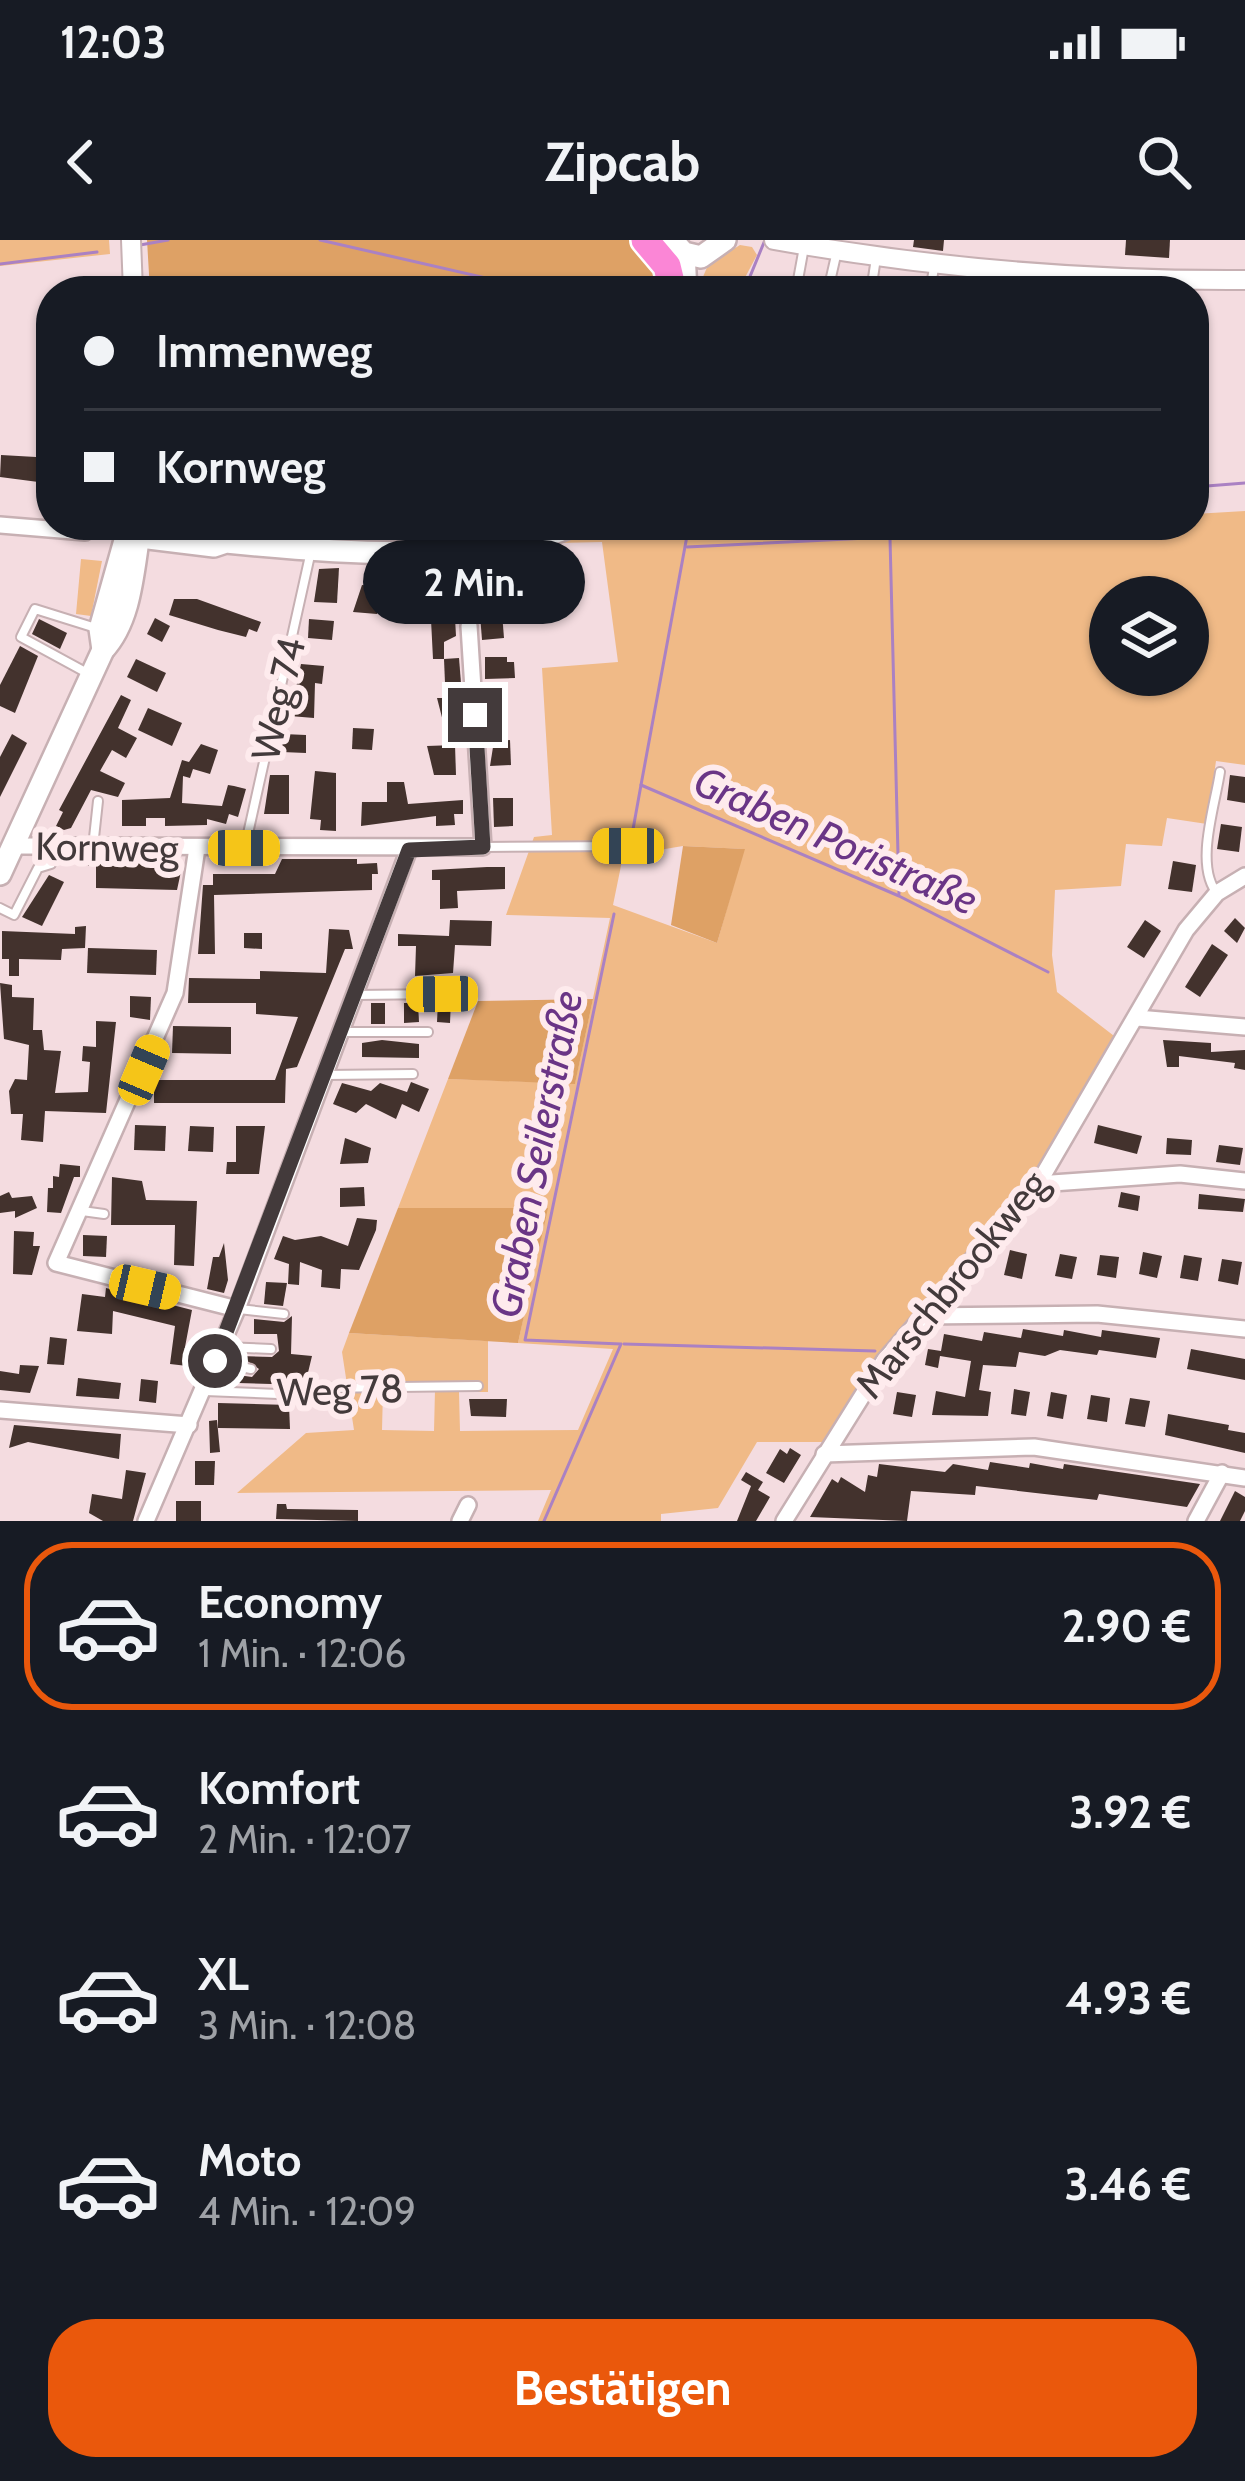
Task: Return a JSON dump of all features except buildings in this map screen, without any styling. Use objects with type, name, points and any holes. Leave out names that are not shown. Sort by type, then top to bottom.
[{"type":"highway","points":[[645,240],[674,276]]},
{"type":"main road","points":[[686,250],[725,240]]},
{"type":"main road","points":[[0,874],[93,676],[129,540]]},
{"type":"main road","points":[[223,540],[304,550],[532,540]]},
{"type":"street","points":[[131,240],[132,276]]},
{"type":"street","points":[[777,240],[934,266],[1076,276]]},
{"type":"street","points":[[1209,279],[1245,280]]},
{"type":"street","points":[[0,525],[36,528]]},
{"type":"street","points":[[469,626],[483,847]]},
{"type":"street","name":"Kornweg","points":[[14,846],[483,847]]},
{"type":"street","points":[[197,848],[175,993],[56,1263],[60,1268],[237,1309]]},
{"type":"street","points":[[146,1521],[237,1309],[409,850]]},
{"type":"street","name":"Marschbrookweg","points":[[784,1521],[884,1361],[1038,1184],[1137,1018],[1167,958],[1217,893],[1245,876]]},
{"type":"street","points":[[1137,1018],[1245,1028]]},
{"type":"street","points":[[1038,1184],[1180,1174],[1245,1181]]},
{"type":"street","points":[[922,1316],[1097,1314],[1245,1329]]},
{"type":"street","points":[[0,1410],[189,1425]]},
{"type":"street","points":[[824,1454],[1034,1447],[1245,1478]]},
{"type":"street","points":[[1196,1521],[1222,1473]]},
{"type":"street","points":[[460,1521],[468,1505]]},
{"type":"lane","points":[[799,276],[804,245]]},
{"type":"lane","points":[[831,276],[837,251]]},
{"type":"lane","points":[[873,276],[876,258]]},
{"type":"lane","points":[[932,276],[934,266]]},
{"type":"lane","name":"Weg 74","points":[[244,848],[304,550],[302,540]]},
{"type":"lane","points":[[93,676],[22,641],[35,609],[102,639]]},
{"type":"lane","points":[[1217,893],[1210,883],[1208,849],[1220,772]]},
{"type":"lane","points":[[94,847],[98,801]]},
{"type":"lane","points":[[0,908],[14,915],[38,868],[51,863],[53,846]]},
{"type":"lane","points":[[483,847],[628,846]]},
{"type":"lane","points":[[354,995],[442,994]]},
{"type":"lane","points":[[340,1032],[428,1032]]},
{"type":"lane","points":[[325,1075],[413,1074]]},
{"type":"lane","points":[[81,1211],[104,1214]]},
{"type":"lane","points":[[237,1309],[284,1313]]},
{"type":"lane","points":[[218,1354],[271,1348]]},
{"type":"lane","points":[[218,1354],[251,1369]]},
{"type":"lane","name":"Weg 78","points":[[203,1390],[302,1395],[317,1388],[478,1385]]},
{"type":"shaded area","points":[[0,240],[109,240],[110,254],[0,266]]},
{"type":"shaded area","points":[[147,240],[633,240],[641,244],[657,276],[240,276],[149,276]]},
{"type":"shaded area","points":[[740,245],[752,247],[757,255],[746,276],[703,276],[708,265]]},
{"type":"shaded area","points":[[1245,511],[1245,765],[1216,761],[1207,824],[1167,818],[1162,846],[1126,844],[1121,886],[1055,890],[1052,955],[1057,992],[1118,1039],[1038,1172],[880,1355],[825,1442],[757,1442],[718,1508],[661,1514],[661,1521],[538,1521],[551,1490],[237,1493],[306,1433],[354,1430],[342,1352],[349,1333],[488,1341],[488,1392],[459,1392],[460,1431],[578,1430],[613,1349],[518,1343],[547,1208],[398,1208],[448,1079],[575,1083],[610,918],[506,915],[534,837],[552,835],[542,668],[618,662],[602,542],[557,543],[563,540],[1209,540],[1209,513]],"holes":[[[683,846],[744,849],[717,943],[613,905],[623,856]],[[383,1390],[435,1390],[434,1431],[382,1430]]]},
{"type":"shaded area","points":[[81,559],[102,561],[91,616],[76,614]]},
{"type":"shaded area","points":[[683,846],[745,849],[717,943],[671,925]]},
{"type":"shaded area","points":[[593,999],[575,1084],[448,1079],[478,1001]]},
{"type":"shaded area","points":[[398,1208],[548,1208],[518,1343],[349,1333]]},
{"type":"waterway","points":[[140,245],[168,240]]},
{"type":"waterway","points":[[320,240],[477,276]]},
{"type":"waterway","points":[[750,276],[765,240]]},
{"type":"waterway","points":[[0,264],[97,252]]},
{"type":"waterway","points":[[1209,486],[1245,483]]},
{"type":"waterway","name":"Graben Poristraße","points":[[686,540],[641,785],[899,896],[1048,972]]},
{"type":"waterway","points":[[687,547],[827,540]]},
{"type":"waterway","points":[[890,540],[899,894]]},
{"type":"waterway","name":"Graben Seilerstraße","points":[[632,835],[641,785]]},
{"type":"waterway","name":"Graben Seilerstraße","points":[[544,1521],[621,1344],[525,1340],[614,914]]},
{"type":"waterway","points":[[624,1344],[875,1351]]},
{"type":"route","points":[[215,1361],[409,850],[483,847],[475,715]]}]
